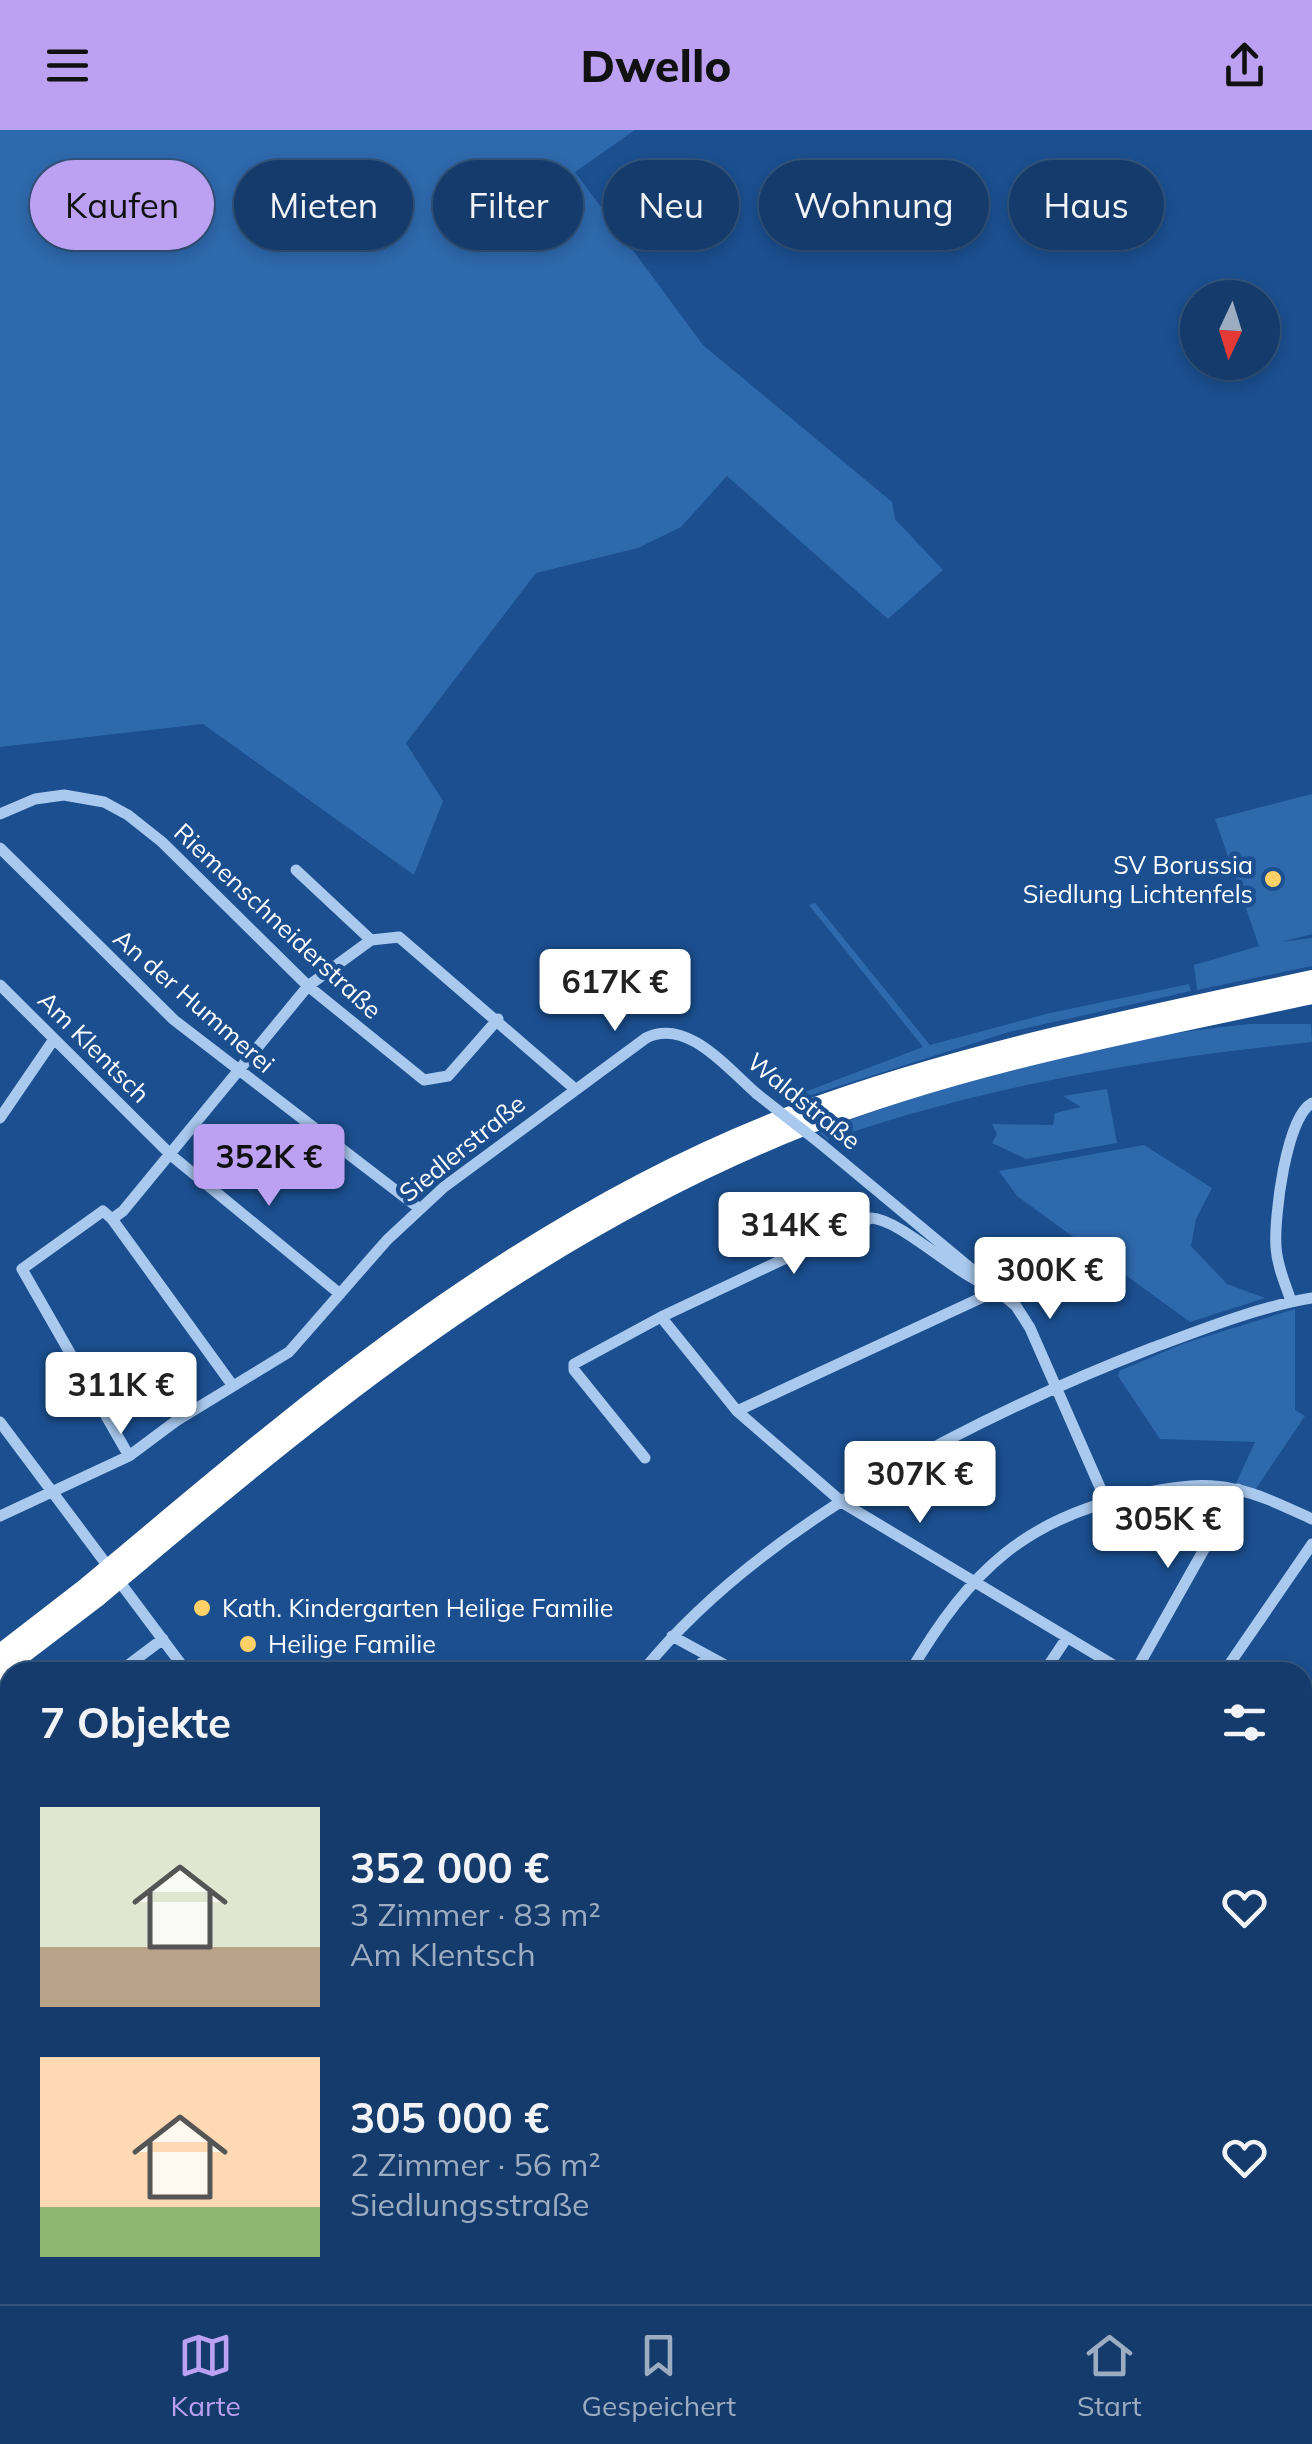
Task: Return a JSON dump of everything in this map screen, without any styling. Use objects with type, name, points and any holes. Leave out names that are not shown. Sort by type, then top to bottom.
[{"type":"highway","points":[[135,1556],[394,1336],[511,1256],[668,1172],[796,1114],[959,1059],[1119,1019],[1312,980]]},
{"type":"highway","points":[[11,1662],[135,1556],[344,1393],[462,1308],[592,1228],[729,1160],[913,1089],[1072,1046],[1312,995]]},
{"type":"highway","points":[[0,1653],[92,1591]]},
{"type":"street","name":"Riemenschneiderstraße","points":[[0,814],[36,799],[64,795],[115,808],[162,842],[308,986],[424,1080],[448,1076],[498,1019]]},
{"type":"street","name":"An der Hummerei","points":[[0,848],[164,1010],[240,1074],[420,1209]]},
{"type":"street","points":[[296,870],[371,940]]},
{"type":"street","points":[[129,1456],[22,1269],[108,1215],[172,1156],[308,986],[371,940],[392,935],[408,942],[575,1089]]},
{"type":"street","name":"Am Klentsch","points":[[0,986],[172,1156],[340,1294]]},
{"type":"street","name":"Siedlerstraße","points":[[0,1516],[129,1456],[289,1352],[420,1209],[482,1156],[646,1038],[672,1032]]},
{"type":"street","name":"Waldstraße","points":[[672,1032],[692,1040],[998,1290],[1025,1318],[1106,1501]]},
{"type":"street","points":[[1,1116],[54,1039]]},
{"type":"street","points":[[1291,1301],[1278,1265],[1276,1221],[1298,1116],[1312,1103]]},
{"type":"street","points":[[108,1215],[233,1386]]},
{"type":"street","points":[[645,1458],[574,1370],[574,1364],[661,1317],[872,1218],[894,1226],[972,1282],[998,1290]]},
{"type":"street","points":[[736,1411],[998,1290]]},
{"type":"street","points":[[650,1662],[710,1599],[843,1503],[957,1435],[1057,1387],[1181,1337],[1291,1301],[1312,1298]]},
{"type":"street","points":[[661,1317],[736,1411],[843,1503],[1107,1662]]},
{"type":"street","points":[[0,1422],[180,1662]]},
{"type":"street","points":[[916,1662],[975,1584],[1023,1537],[1044,1524],[1106,1501],[1195,1486],[1238,1489],[1312,1519]]},
{"type":"street","points":[[1140,1662],[1238,1489]]},
{"type":"street","points":[[1231,1662],[1312,1544]]},
{"type":"street","points":[[672,1636],[719,1662]]},
{"type":"street","points":[[132,1662],[163,1639]]},
{"type":"street","points":[[1051,1662],[1066,1639]]},
{"type":"street","points":[[702,1662],[708,1656]]},
{"type":"shaded area","points":[[0,130],[635,130],[583,166],[583,160],[433,160],[433,250],[583,250],[583,183],[603,210],[603,250],[633,250],[703,345],[892,502],[895,519],[943,570],[888,619],[727,476],[681,527],[638,548],[536,573],[406,743],[443,801],[414,875],[203,724],[0,747]]},
{"type":"shaded area","name":"SV Borussia Siedlung Lichtenfels","points":[[1312,794],[1312,934],[1281,942],[1312,938],[1312,966],[1197,990],[1194,965],[1259,946],[1215,819]]},
{"type":"shaded area","points":[[815,903],[930,1045],[1050,1013],[1189,984],[1191,991],[1009,1032],[805,1097],[802,1093],[923,1047],[809,905]]},
{"type":"shaded area","points":[[1251,1024],[1311,1024],[1312,1042],[1074,1075],[958,1101],[843,1135],[838,1130],[828,1140],[819,1132],[923,1095],[1032,1063],[1141,1039]]},
{"type":"shaded area","points":[[1107,1089],[1117,1143],[1026,1159],[992,1143],[997,1134],[992,1124],[1053,1125],[1055,1113],[1081,1107],[1063,1096]]},
{"type":"shaded area","points":[[1144,1145],[1212,1188],[1196,1219],[1191,1246],[1227,1284],[1265,1298],[1190,1322],[1017,1196],[999,1171]]},
{"type":"shaded area","points":[[1295,1309],[1295,1410],[1305,1416],[1255,1490],[1236,1483],[1255,1442],[1160,1439],[1118,1376],[1119,1371],[1185,1343]]},
{"type":"place","name":"SV Borussia Siedlung Lichtenfels","points":[[1273,879]]},
{"type":"place","name":"Kath. Kindergarten Heilige Familie","points":[[202,1608]]},
{"type":"place","name":"Heilige Familie","points":[[248,1644]]}]
